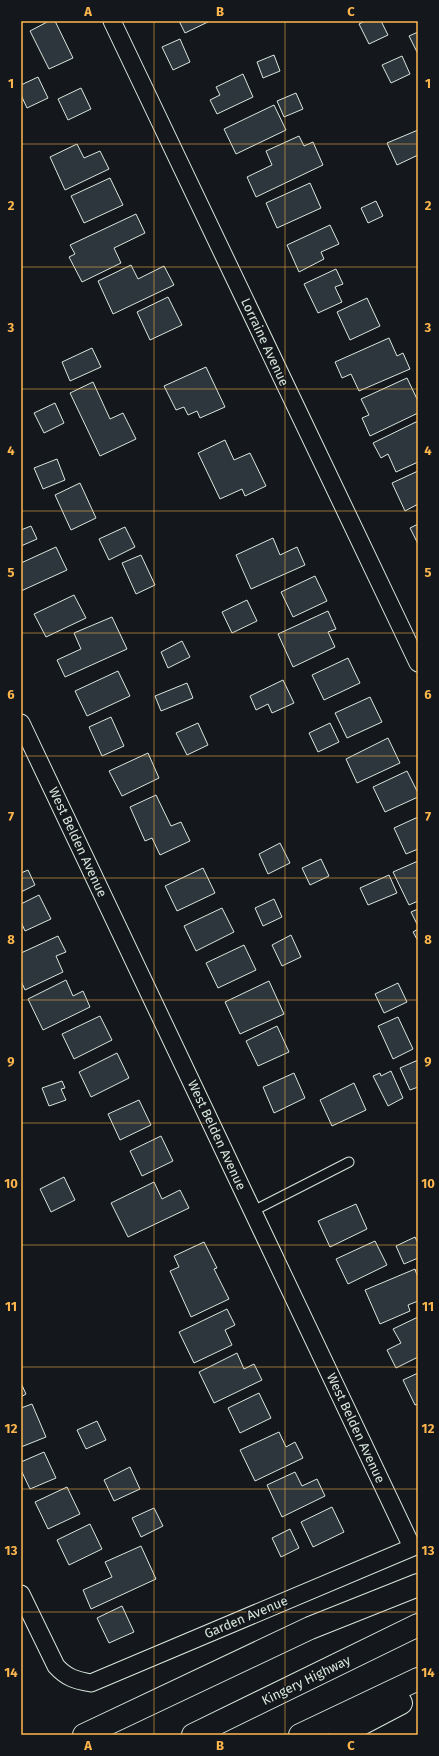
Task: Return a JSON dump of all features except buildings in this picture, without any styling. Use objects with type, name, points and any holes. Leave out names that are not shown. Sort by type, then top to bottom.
[{"type":"highway","points":[[84,1735],[310,1628],[418,1585]]},
{"type":"highway","name":"Kingery Highway","points":[[193,1735],[418,1625]]},
{"type":"highway","points":[[300,1735],[418,1679]]},
{"type":"highway","points":[[340,1735],[418,1694]]},
{"type":"street","name":"Lorraine Avenue","points":[[112,21],[418,663]]},
{"type":"street","name":"West Belden Avenue","points":[[21,723],[253,1211],[415,1546]]},
{"type":"street","name":"Garden Avenue","points":[[21,1594],[56,1666],[73,1680],[91,1683],[415,1546]]},
{"type":"lane","points":[[253,1211],[349,1162]]}]
